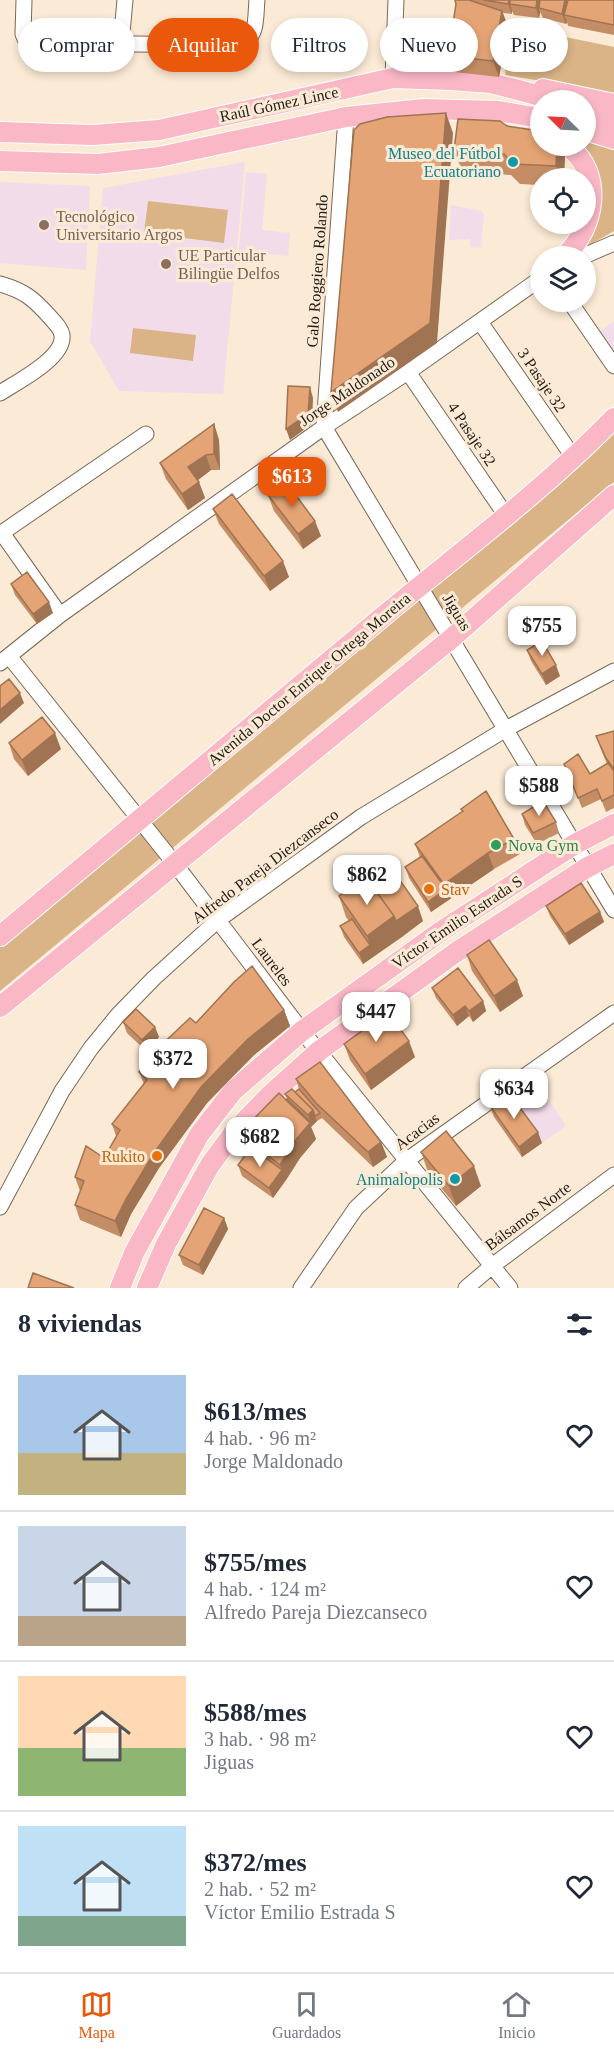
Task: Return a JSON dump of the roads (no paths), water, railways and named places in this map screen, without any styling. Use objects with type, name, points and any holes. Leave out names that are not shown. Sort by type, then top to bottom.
[{"type":"main road","name":"Raúl Gómez Lince","points":[[0,132],[93,135],[159,130],[393,78],[491,83],[530,93]]},
{"type":"main road","points":[[491,83],[578,95],[614,104]]},
{"type":"main road","name":"Raúl Gómez Lince","points":[[0,161],[98,164],[159,157],[346,117],[424,109],[498,111],[530,116]]},
{"type":"main road","points":[[498,111],[530,125]]},
{"type":"main road","points":[[596,113],[614,119]]},
{"type":"main road","points":[[596,133],[614,139]]},
{"type":"main road","points":[[574,246],[585,228],[591,206],[592,191],[590,176],[584,162],[578,156]]},
{"type":"main road","name":"Avenida Doctor Enrique Ortega Moreira","points":[[0,936],[420,586],[507,517],[574,458],[614,418]]},
{"type":"main road","points":[[0,1007],[452,638],[614,495]]},
{"type":"main road","name":"Víctor Emilio Estrada S","points":[[120,1288],[134,1253],[199,1135],[233,1091],[303,1031],[440,932],[575,844],[614,824]]},
{"type":"main road","name":"Víctor Emilio Estrada S","points":[[147,1288],[171,1234],[216,1156],[268,1096],[319,1051],[455,953],[588,867],[614,854]]},
{"type":"main road","points":[[440,932],[455,953]]},
{"type":"main road","points":[[134,1253],[157,1263]]},
{"type":"street","points":[[23,18],[24,0]]},
{"type":"street","points":[[123,18],[125,0]]},
{"type":"street","points":[[135,44],[238,45],[248,42],[254,34],[257,0]]},
{"type":"street","points":[[393,78],[396,0]]},
{"type":"street","name":"Galo Roggiero Rolando","points":[[324,427],[346,117]]},
{"type":"street","points":[[596,251],[614,243]]},
{"type":"street","points":[[0,284],[25,293],[35,300],[61,330],[63,337],[54,357],[0,393]]},
{"type":"street","name":"Jorge Maldonado","points":[[4,660],[60,615],[324,427],[408,372],[530,286]]},
{"type":"street","points":[[577,312],[614,366]]},
{"type":"street","name":"3 Pasaje 32","points":[[480,322],[574,458]]},
{"type":"street","name":"4 Pasaje 32","points":[[408,372],[507,517]]},
{"type":"street","name":"Jiguas","points":[[324,427],[614,910]]},
{"type":"street","points":[[60,615],[1,533],[146,434]]},
{"type":"street","name":"Laureles","points":[[4,660],[140,819],[303,1031],[510,1288]]},
{"type":"street","name":"Alfredo Pareja Diezcanseco","points":[[0,1207],[4,1187],[91,1048],[118,1015],[154,978],[218,920],[361,817],[506,729],[614,671]]},
{"type":"street","name":"Acacias","points":[[301,1288],[356,1208],[407,1160],[614,1013]]},
{"type":"street","name":"Bálsamos Norte","points":[[466,1288],[614,1175]]},
{"type":"place","name":"Museo del Fútbol Ecuatoriano","points":[[513,162]]},
{"type":"place","name":"Tecnológico Universitario Argos","points":[[44,225]]},
{"type":"place","name":"UE Particular Bilingüe Delfos","points":[[166,264]]},
{"type":"place","name":"Nova Gym","points":[[496,845]]},
{"type":"place","name":"Stav","points":[[429,889]]},
{"type":"place","name":"Rukito","points":[[157,1156]]},
{"type":"place","name":"Animalopolis","points":[[455,1179]]}]
